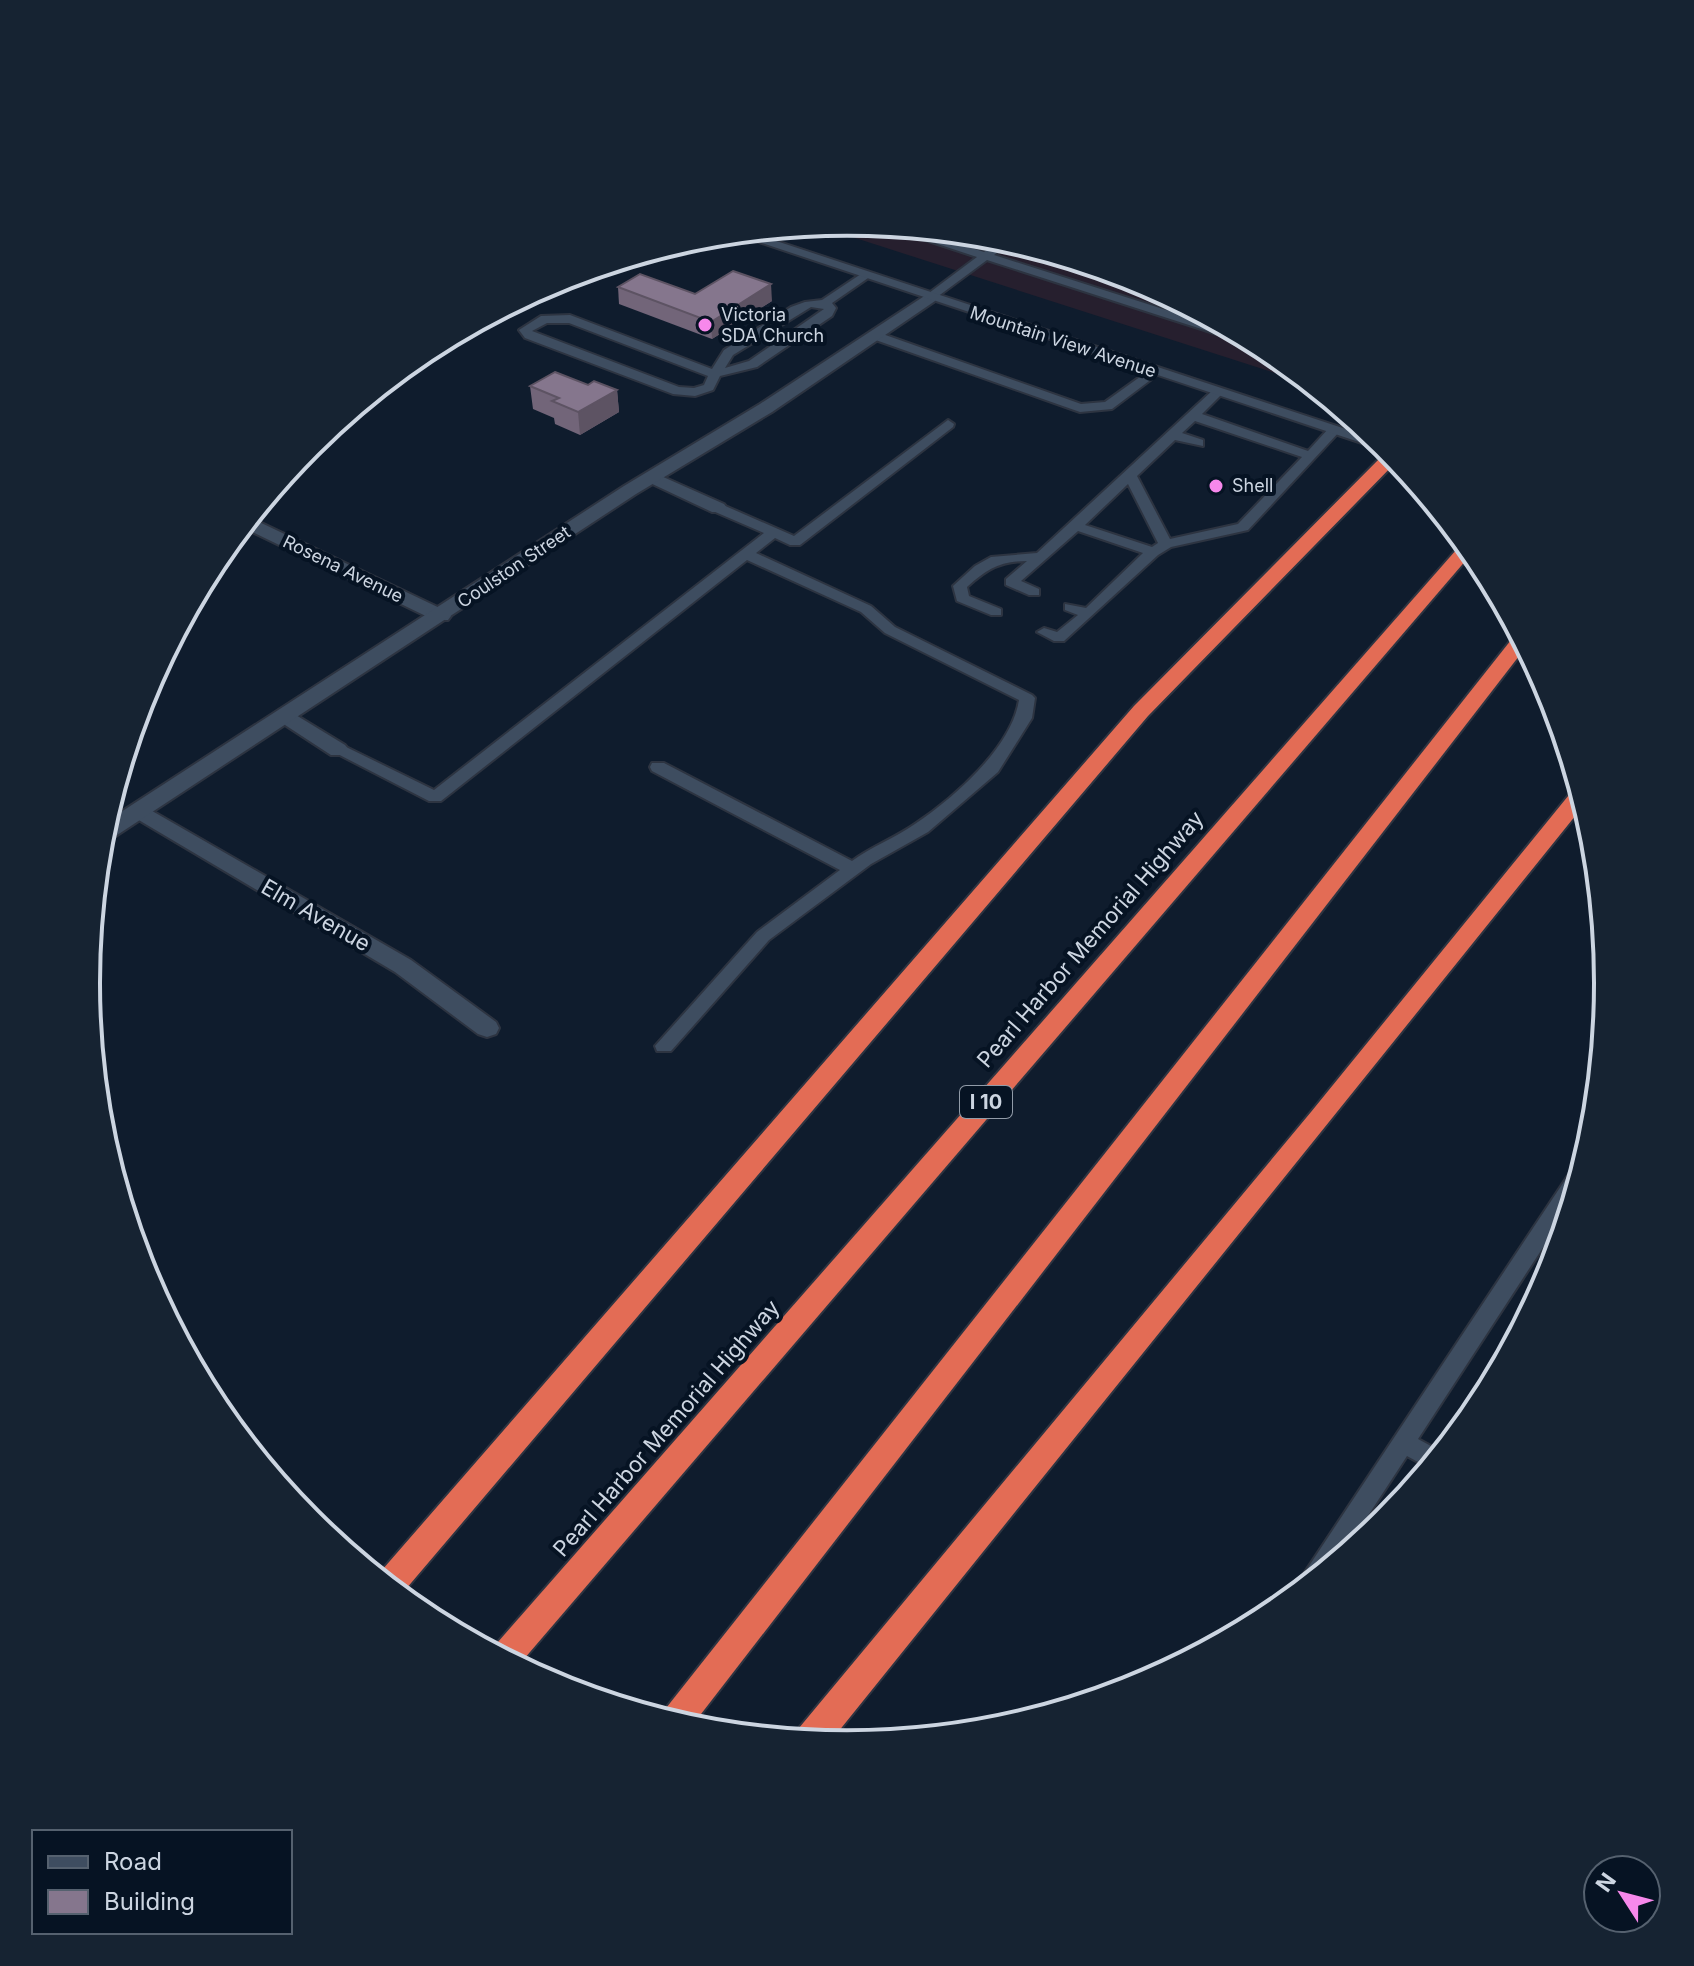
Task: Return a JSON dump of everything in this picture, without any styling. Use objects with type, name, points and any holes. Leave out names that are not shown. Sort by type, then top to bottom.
[{"type":"highway","points":[[395,1578],[1141,711],[1384,464]]},
{"type":"highway","name":"Pearl Harbor Memorial Highway","points":[[510,1650],[1459,556]]},
{"type":"highway","points":[[682,1712],[1515,648]]},
{"type":"highway","points":[[820,1729],[1310,1132],[1573,805]]},
{"type":"street","name":"Mountain View Avenue","points":[[762,241],[1359,439]]},
{"type":"street","name":"Coulston Street","points":[[117,826],[652,477],[766,408],[929,298]]},
{"type":"street","points":[[652,477],[718,508]]},
{"type":"street","name":"Rosena Avenue","points":[[255,526],[441,616]]},
{"type":"street","points":[[286,716],[338,750]]},
{"type":"street","name":"Elm Avenue","points":[[140,811],[403,966],[487,1028]]},
{"type":"lane","points":[[943,242],[1195,323]]},
{"type":"lane","points":[[929,298],[992,250]]},
{"type":"lane","points":[[825,303],[830,308],[828,313],[753,364],[715,374],[570,319],[545,319],[525,330],[529,335],[677,391],[695,392],[709,387],[715,374],[728,353],[809,304],[825,303],[865,276]]},
{"type":"lane","points":[[874,335],[1080,408],[1108,406],[1155,372]]},
{"type":"lane","points":[[1034,592],[1011,582],[1076,526],[1217,393]]},
{"type":"lane","points":[[1194,416],[1311,456]]},
{"type":"lane","points":[[718,508],[795,542],[948,424]]},
{"type":"lane","points":[[1044,632],[1059,638],[1160,548],[1243,527],[1285,474],[1311,456],[1334,431]]},
{"type":"lane","points":[[1174,435],[1198,443]]},
{"type":"lane","points":[[1130,476],[1160,548]]},
{"type":"lane","points":[[1076,526],[1160,548]]},
{"type":"lane","points":[[338,750],[435,797],[773,533]]},
{"type":"lane","points":[[664,1046],[763,936],[852,869],[922,828],[992,768],[1024,718],[1027,698],[890,630],[866,609],[746,554]]},
{"type":"lane","points":[[996,612],[962,598],[960,586],[988,561],[1004,556],[1040,557]]},
{"type":"lane","points":[[1070,607],[1088,614]]},
{"type":"lane","points":[[658,767],[852,869]]},
{"type":"lane","points":[[1332,1552],[1404,1442],[1548,1239]]},
{"type":"lane","points":[[1404,1442],[1426,1455]]},
{"type":"shaded area","points":[[849,236],[945,242],[993,250],[1087,276],[1177,313],[1280,375]]},
{"type":"building","points":[[733,271],[771,284],[711,322],[618,287],[640,274],[695,294]]},
{"type":"building","points":[[555,372],[588,385],[594,381],[617,390],[578,412],[552,401],[559,398],[530,386]]},
{"type":"place","name":"Victoria SDA Church","points":[[705,325]]},
{"type":"place","name":"Shell","points":[[1216,486]]}]
